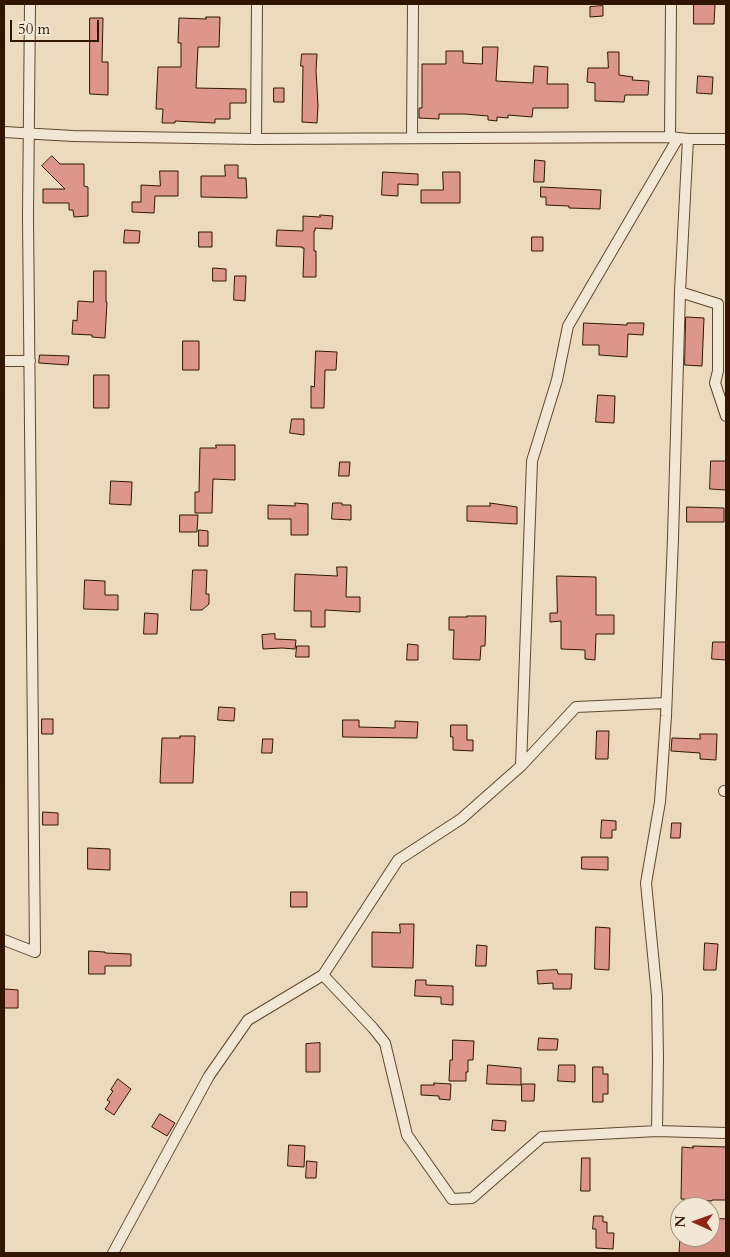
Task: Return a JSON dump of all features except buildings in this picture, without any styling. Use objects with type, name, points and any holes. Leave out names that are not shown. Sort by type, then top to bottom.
[{"type":"street","points":[[4,940],[35,952],[28,134],[30,4]]},
{"type":"street","points":[[256,140],[257,4]]},
{"type":"street","points":[[412,138],[413,4]]},
{"type":"street","points":[[657,1131],[657,996],[646,883],[660,802],[674,538],[680,292],[679,138],[671,4]]},
{"type":"street","points":[[4,132],[73,136],[256,140],[412,138],[726,139]]},
{"type":"street","points":[[521,766],[532,461],[558,380],[568,326],[679,138]]},
{"type":"street","points":[[680,292],[718,304],[718,371],[715,383],[726,416]]},
{"type":"street","points":[[4,361],[30,361]]},
{"type":"street","points":[[718,371],[726,378]]},
{"type":"street","points":[[113,1253],[209,1076],[248,1020],[323,975],[398,860],[461,819],[521,766],[576,707],[666,703]]},
{"type":"street","points":[[323,975],[373,1028],[385,1044],[407,1135],[452,1199],[472,1198],[542,1136],[657,1131],[726,1133]]}]
